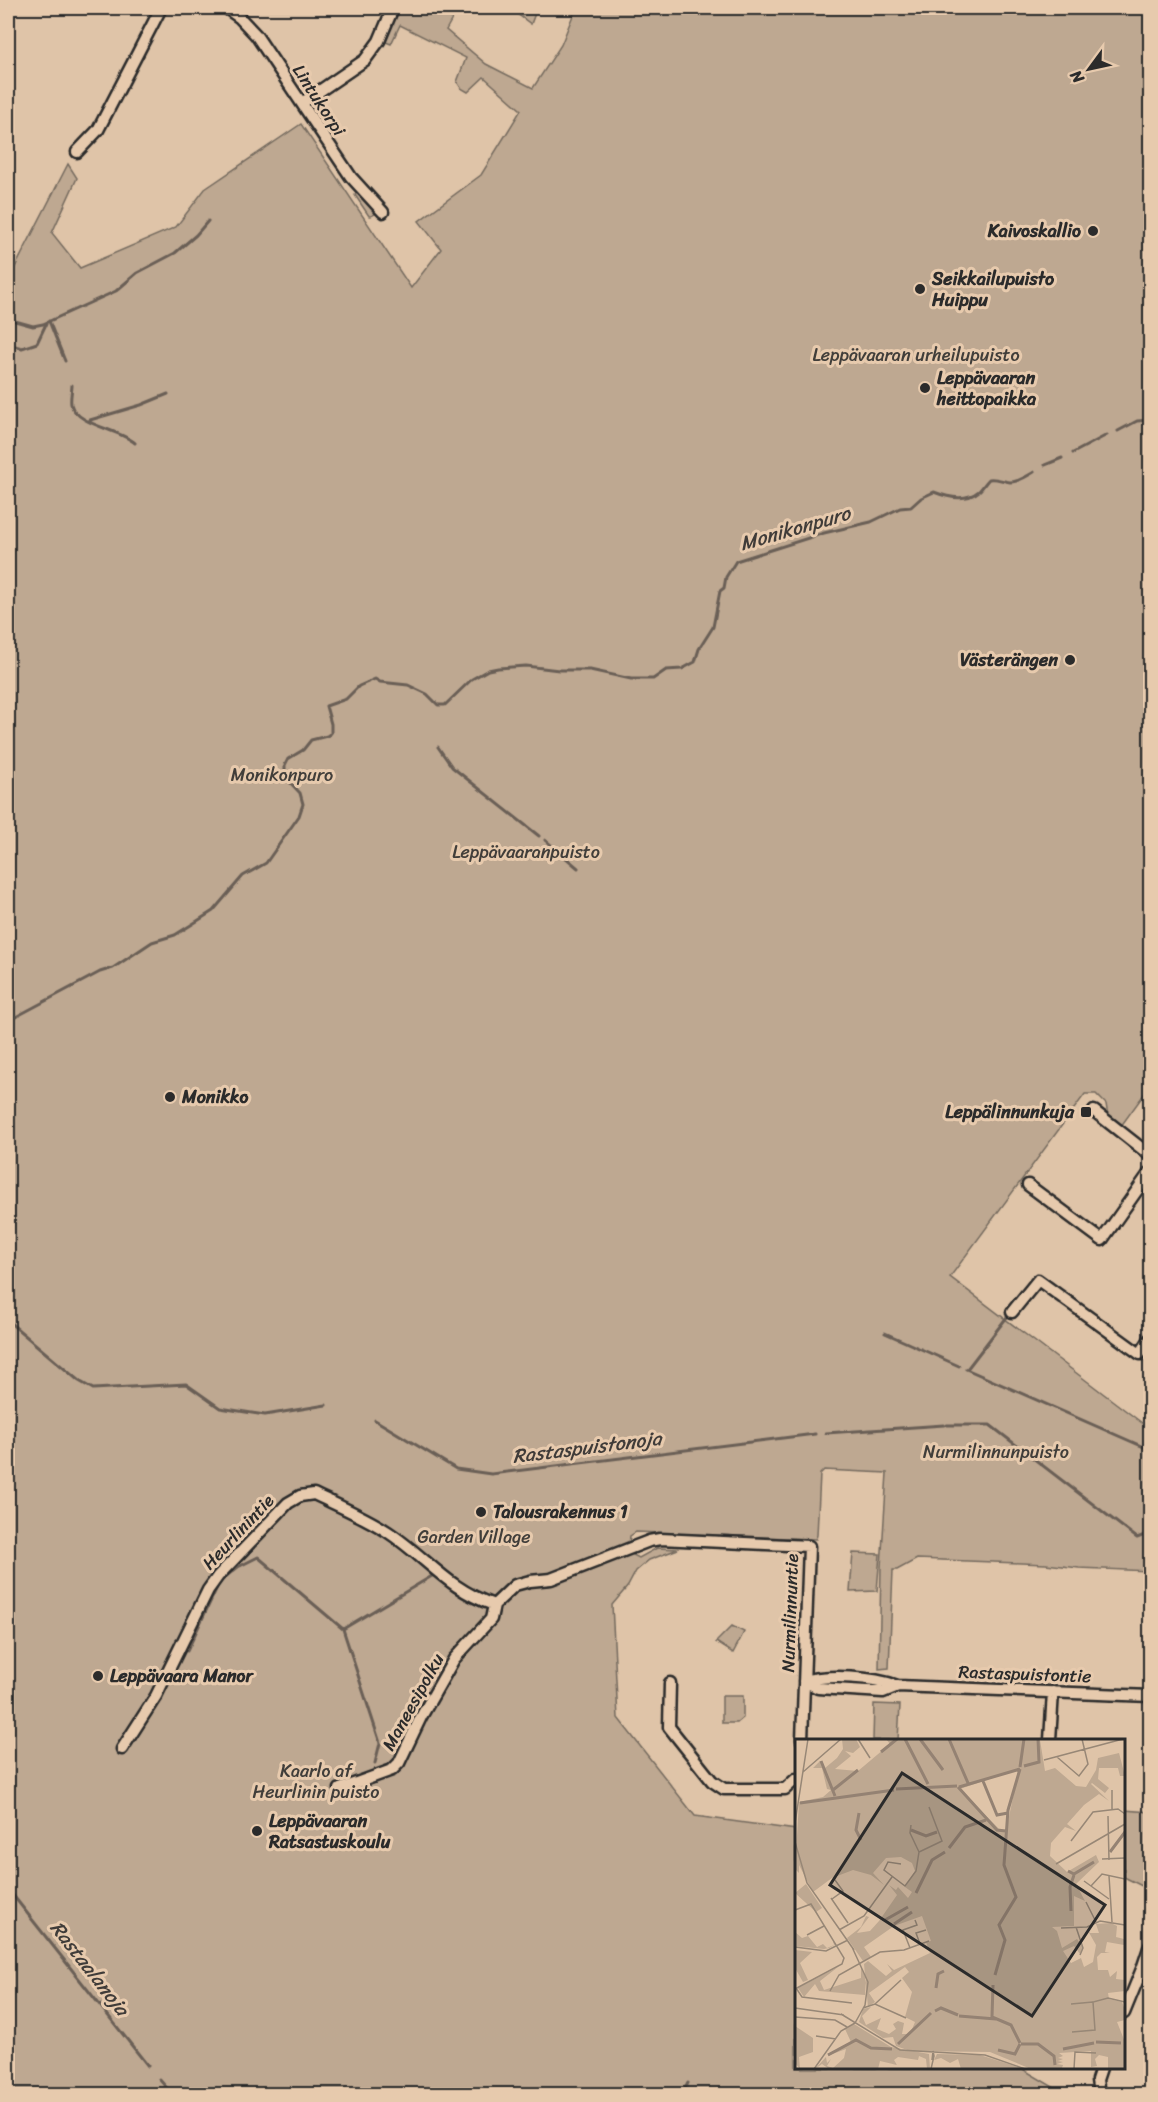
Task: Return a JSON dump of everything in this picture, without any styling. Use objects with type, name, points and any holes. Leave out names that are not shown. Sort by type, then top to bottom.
[{"type":"street","points":[[77,152],[98,130],[161,8]]},
{"type":"street","name":"Lintukorpi","points":[[226,8],[240,18],[256,35],[351,177],[383,213]]},
{"type":"street","points":[[302,103],[366,60],[380,41],[393,8]]},
{"type":"street","points":[[1095,1111],[1150,1155]]},
{"type":"street","points":[[1028,1185],[1102,1240],[1150,1172]]},
{"type":"street","points":[[1012,1312],[1038,1280],[1140,1354],[1150,1340]]},
{"type":"street","name":"Heurlinintie","points":[[122,1749],[156,1696],[208,1590],[218,1576],[288,1503],[300,1496],[314,1494],[373,1523],[390,1533],[445,1578],[479,1600],[494,1605]]},
{"type":"street","name":"Nurmilinnuntie","points":[[494,1605],[515,1585],[550,1579],[642,1543],[660,1539],[809,1546],[802,1739]]},
{"type":"street","name":"Maneesipolku","points":[[340,1789],[392,1770],[399,1763],[454,1659],[491,1619],[494,1605]]},
{"type":"street","name":"Rastaspuistontie","points":[[804,1681],[818,1688],[883,1692],[897,1686],[1150,1696]]},
{"type":"street","points":[[670,1683],[669,1727],[716,1783],[724,1789],[785,1789],[795,1780]]},
{"type":"street","points":[[1050,1739],[1053,1692]]},
{"type":"street","points":[[1125,2011],[1146,1971],[1150,1945]]},
{"type":"street","points":[[1098,2086],[1097,2080],[1100,2069]]},
{"type":"green space","name":"Leppävaaranpuisto","points":[[398,8],[458,8],[446,30],[486,64],[533,88],[561,45],[576,8],[1150,8],[1150,1086],[1121,1126],[1108,1116],[1106,1104],[1096,1094],[1085,1094],[950,1277],[1150,1429],[1150,1571],[917,1559],[893,1570],[889,1668],[879,1669],[881,1567],[887,1473],[824,1470],[820,1474],[816,1539],[636,1532],[630,1536],[629,1545],[633,1555],[639,1558],[657,1548],[678,1549],[649,1560],[636,1571],[628,1586],[612,1605],[618,1718],[695,1816],[795,1830],[795,2069],[1023,2069],[1065,2094],[8,2094],[8,281],[68,164],[77,178],[52,233],[80,268],[176,227],[205,189],[301,124],[411,288],[441,249],[419,221],[481,175],[521,110],[484,77],[468,92],[461,88],[457,82],[466,58],[400,25],[391,44],[386,42]]},
{"type":"green space","points":[[517,8],[537,8],[531,24],[513,11]]},
{"type":"green space","points":[[358,192],[377,213],[369,216],[355,195]]},
{"type":"green space","points":[[853,1553],[880,1554],[877,1591],[850,1592]]},
{"type":"green space","points":[[732,1626],[744,1632],[733,1653],[716,1642]]},
{"type":"green space","points":[[722,1696],[743,1696],[743,1718],[737,1723],[722,1723]]},
{"type":"green space","points":[[874,1704],[900,1705],[898,1739],[873,1739]]},
{"type":"green space","points":[[1125,1810],[1150,1812],[1150,1890],[1125,1878]]},
{"type":"waterway","points":[[8,319],[33,326],[43,324],[116,291],[137,273],[175,253],[208,221]]},
{"type":"waterway","points":[[49,321],[65,361]]},
{"type":"waterway","points":[[8,344],[22,348],[37,343],[46,324]]},
{"type":"waterway","points":[[72,385],[71,404],[81,417],[135,443]]},
{"type":"waterway","points":[[90,420],[141,405],[168,394]]},
{"type":"waterway","name":"Monikonpuro","points":[[1118,431],[1137,421],[1150,420]]},
{"type":"waterway","name":"Monikonpuro","points":[[1073,453],[1107,435]]},
{"type":"waterway","name":"Monikonpuro","points":[[1045,465],[1062,458]]},
{"type":"waterway","name":"Monikonpuro","points":[[8,1021],[100,972],[113,968],[152,942],[175,935],[213,911],[243,876],[266,863],[299,816],[303,804],[300,793],[285,777],[285,765],[288,759],[303,750],[311,740],[331,733],[326,706],[346,699],[359,686],[375,679],[380,682],[408,685],[427,694],[438,705],[445,705],[472,679],[488,670],[498,668],[526,666],[559,670],[590,670],[631,679],[653,679],[666,670],[682,669],[695,662],[699,649],[713,627],[720,591],[724,588],[726,577],[736,561],[824,533],[871,522],[900,508],[911,507],[921,498],[934,492],[951,497],[969,497],[979,491],[989,479],[1013,482],[1034,472]]},
{"type":"waterway","points":[[438,747],[452,767],[539,836]]},
{"type":"waterway","points":[[545,840],[578,868]]},
{"type":"waterway","points":[[967,1369],[1007,1317]]},
{"type":"waterway","name":"Rastaspuistonoja","points":[[8,1321],[79,1381],[93,1389],[186,1384],[220,1408],[265,1415],[326,1405]]},
{"type":"waterway","points":[[885,1333],[959,1366]]},
{"type":"waterway","points":[[966,1369],[1146,1448]]},
{"type":"waterway","name":"Rastaspuistonoja","points":[[375,1420],[456,1469],[491,1474],[815,1434]]},
{"type":"waterway","name":"Rastaspuistonoja","points":[[826,1433],[944,1425]]},
{"type":"waterway","name":"Rastaspuistonoja","points":[[947,1425],[990,1425],[1137,1538],[1150,1533]]},
{"type":"waterway","points":[[187,1651],[220,1581],[238,1567],[258,1557],[343,1629],[380,1743],[375,1763]]},
{"type":"waterway","points":[[343,1629],[432,1576]]},
{"type":"waterway","name":"Rastaalanoja","points":[[8,1889],[148,2066]]},
{"type":"waterway","name":"Rastaalanoja","points":[[159,2079],[172,2094]]},
{"type":"waterway","points":[[682,2094],[688,2083]]},
{"type":"place","name":"Kaivoskallio","points":[[1093,231]]},
{"type":"place","name":"Seikkailupuisto Huippu","points":[[920,289]]},
{"type":"place","name":"Leppävaaran heittopaikka","points":[[925,388]]},
{"type":"place","name":"Västerängen","points":[[1070,660]]},
{"type":"place","name":"Monikko","points":[[170,1097]]},
{"type":"place","name":"Leppälinnunkuja","points":[[1086,1112]]},
{"type":"place","name":"Talousrakennus 1","points":[[481,1512]]},
{"type":"place","name":"Leppävaara Manor","points":[[98,1676]]},
{"type":"place","name":"Leppävaaran Ratsastuskoulu","points":[[257,1831]]},
{"type":"park label","name":"Leppävaaran urheilupuisto","points":[[916,355]]},
{"type":"park label","name":"Nurmilinnunpuisto","points":[[996,1452]]},
{"type":"park label","name":"Garden Village","points":[[474,1537]]},
{"type":"park label","name":"Kaarlo af Heurlinin puisto","points":[[316,1781]]}]
